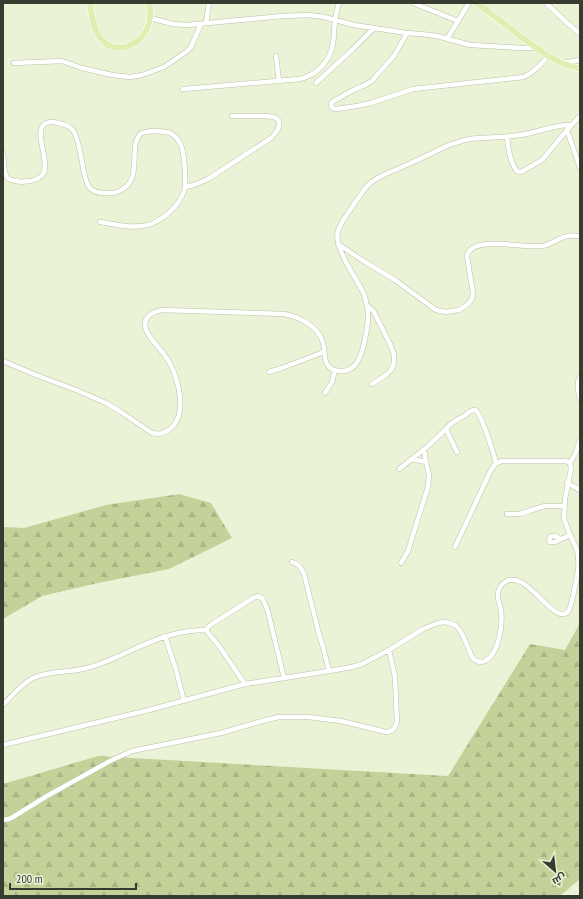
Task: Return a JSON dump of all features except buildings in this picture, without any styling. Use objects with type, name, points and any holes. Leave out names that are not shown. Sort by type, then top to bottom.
[{"type":"main road","points":[[90,3],[94,26],[98,34],[103,42],[118,48],[129,46],[139,40],[146,33],[150,18],[149,3]]},
{"type":"main road","points":[[477,3],[548,56],[562,63],[580,69]]},
{"type":"street","points":[[206,23],[209,3]]},
{"type":"street","points":[[183,89],[300,79],[318,71],[324,64],[331,51],[335,19],[339,3]]},
{"type":"street","points":[[413,3],[458,21]]},
{"type":"street","points":[[447,39],[469,3]]},
{"type":"street","points":[[546,3],[580,34]]},
{"type":"street","points":[[150,18],[187,26],[206,23],[309,15],[335,19],[354,25],[407,34],[421,34],[463,44],[537,48]]},
{"type":"street","points":[[14,63],[62,61],[82,68],[112,75],[130,77],[142,75],[159,69],[174,61],[186,52],[191,47],[200,24]]},
{"type":"street","points":[[316,83],[374,28]]},
{"type":"street","points":[[407,34],[394,56],[372,81],[332,102],[332,108],[336,109],[371,103],[413,89],[524,77],[542,64],[548,56]]},
{"type":"street","points":[[276,56],[279,81]]},
{"type":"street","points":[[562,63],[580,60]]},
{"type":"street","points":[[185,187],[208,179],[271,138],[279,127],[279,121],[275,118],[232,116]]},
{"type":"street","points":[[507,137],[514,168],[518,172],[521,172],[542,160],[580,116]]},
{"type":"street","points":[[3,153],[5,171],[10,179],[26,182],[36,180],[44,172],[45,164],[41,139],[42,127],[51,122],[63,124],[74,131],[86,182],[90,188],[99,193],[114,193],[125,188],[134,173],[135,148],[140,134],[149,132],[166,132],[174,136],[180,142],[183,149],[185,187],[182,196],[169,212],[148,225],[134,226],[100,222]]},
{"type":"street","points":[[3,361],[106,403],[152,433],[157,434],[169,430],[177,421],[180,397],[173,368],[164,353],[148,333],[145,326],[147,318],[152,313],[157,311],[291,315],[302,319],[316,331],[322,340],[329,367],[344,372],[351,369],[358,360],[366,334],[368,314],[364,294],[338,244],[337,235],[343,220],[368,185],[385,174],[460,142],[507,137],[536,132],[562,125],[572,125]]},
{"type":"street","points":[[567,130],[580,168]]},
{"type":"street","points":[[338,244],[395,280],[436,310],[445,312],[459,310],[467,305],[472,299],[473,292],[467,256],[468,252],[472,249],[481,245],[496,243],[540,247],[565,236],[580,236]]},
{"type":"street","points":[[367,305],[374,312],[394,354],[394,363],[391,370],[372,384]]},
{"type":"street","points":[[268,372],[324,352]]},
{"type":"street","points":[[325,393],[332,382],[335,370]]},
{"type":"street","points":[[580,377],[578,382],[580,399]]},
{"type":"street","points":[[399,469],[424,449],[451,424],[472,410],[477,411],[482,421],[496,463]]},
{"type":"street","points":[[446,429],[457,452]]},
{"type":"street","points":[[3,745],[184,701],[245,684],[352,667],[362,664],[389,650],[433,624],[444,622],[455,625],[459,629],[464,636],[474,660],[484,662],[493,653],[499,638],[501,609],[498,592],[502,584],[509,580],[520,581],[553,610],[560,614],[566,613],[569,609],[578,564],[578,555],[565,522],[564,506],[571,467],[570,463],[580,440]]},
{"type":"street","points":[[401,563],[408,551],[428,487],[429,475],[424,449]]},
{"type":"street","points":[[411,459],[426,462]]},
{"type":"street","points":[[454,547],[484,482],[492,467],[496,463],[502,461],[566,461],[570,463]]},
{"type":"street","points":[[567,483],[580,490]]},
{"type":"street","points":[[507,514],[520,514],[545,506],[564,506]]},
{"type":"street","points":[[560,539],[570,535]]},
{"type":"street","points":[[292,562],[299,566],[304,574],[330,671]]},
{"type":"street","points":[[3,705],[24,683],[32,679],[44,674],[86,668],[102,663],[165,636],[193,630],[206,630],[209,626],[258,596],[263,600],[268,612],[284,678]]},
{"type":"street","points":[[206,630],[220,646],[245,684]]},
{"type":"street","points":[[165,636],[184,701]]},
{"type":"street","points":[[3,820],[13,817],[104,764],[127,753],[221,733],[279,717],[308,717],[335,720],[389,732],[393,730],[397,722],[394,667],[389,650]]},
{"type":"green space","points":[[179,494],[211,503],[232,538],[169,569],[42,596],[3,619],[3,527],[24,528],[106,505]]},
{"type":"green space","points":[[580,623],[580,879],[560,896],[3,896],[3,784],[98,756],[448,776],[530,644],[565,650]]}]
